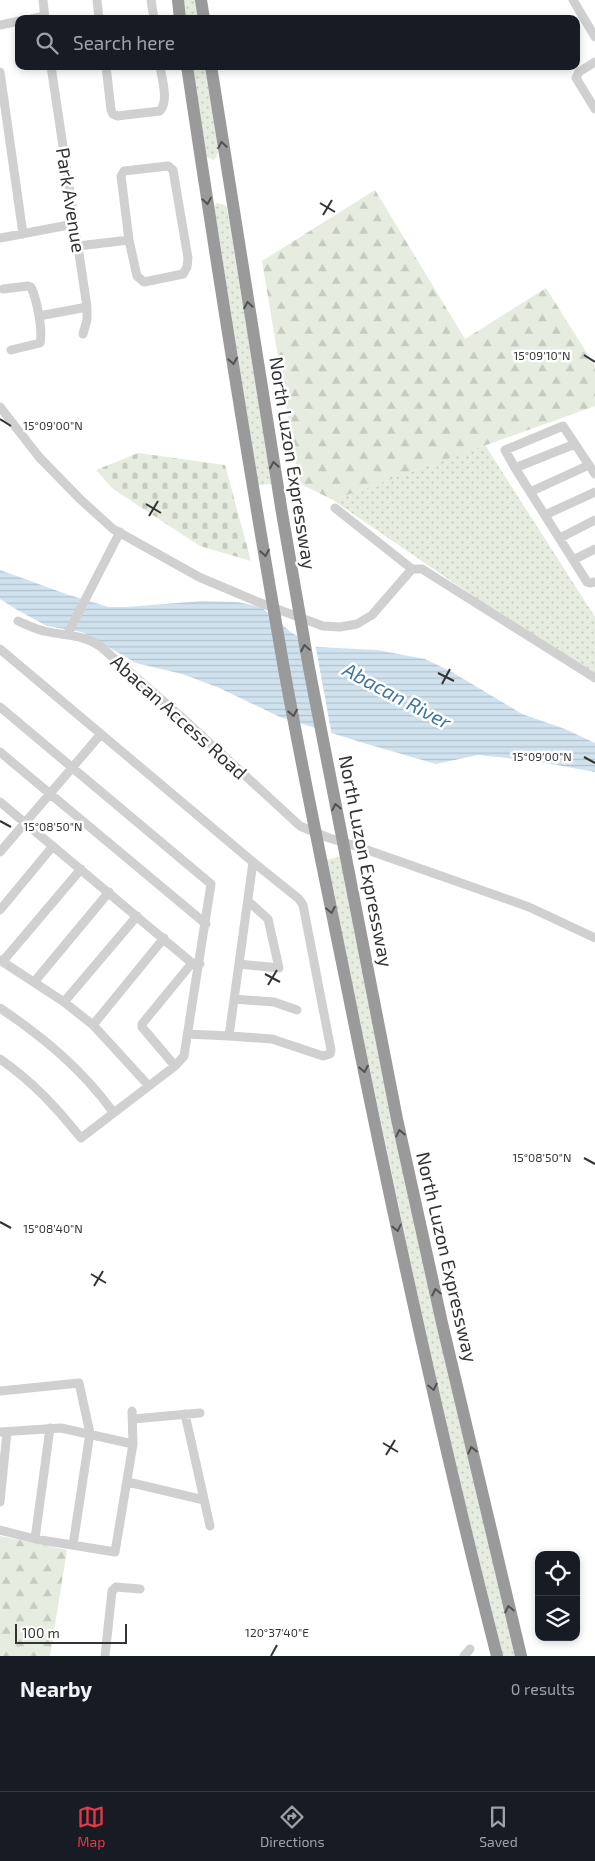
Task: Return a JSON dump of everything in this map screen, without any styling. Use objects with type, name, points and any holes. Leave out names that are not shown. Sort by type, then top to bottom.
[{"type":"highway","points":[[178,0],[180,15]]},
{"type":"highway","points":[[201,0],[203,15]]},
{"type":"highway","points":[[188,70],[203,175],[285,672],[322,862],[374,1121],[417,1317],[497,1656]]},
{"type":"highway","name":"North Luzon Expressway","points":[[212,70],[282,514],[348,872],[404,1148],[449,1352],[521,1656]]},
{"type":"street","points":[[43,0],[45,15]]},
{"type":"street","points":[[97,0],[99,15]]},
{"type":"street","points":[[151,0],[153,15]]},
{"type":"street","points":[[572,0],[595,37]]},
{"type":"street","points":[[0,25],[15,22]]},
{"type":"street","points":[[595,62],[579,72],[576,78],[595,109]]},
{"type":"street","name":"Park Avenue","points":[[52,70],[87,307],[84,334]]},
{"type":"street","points":[[106,70],[111,110],[117,116],[160,111],[164,107],[165,100],[161,70]]},
{"type":"street","points":[[0,72],[23,234]]},
{"type":"street","points":[[168,166],[173,170],[188,267],[183,274],[144,282],[137,276],[129,240],[122,173],[124,171],[168,166]]},
{"type":"street","points":[[0,238],[74,224]]},
{"type":"street","points":[[78,246],[129,240]]},
{"type":"street","points":[[3,289],[31,287],[39,316],[40,343],[11,350]]},
{"type":"street","points":[[39,316],[87,307]]},
{"type":"street","points":[[0,408],[39,457],[72,491],[113,528],[199,577],[258,602],[323,626],[340,627],[357,624],[372,615],[412,569]]},
{"type":"street","points":[[595,474],[563,426],[507,448],[505,452],[587,582],[595,582]]},
{"type":"street","points":[[515,468],[575,444]]},
{"type":"street","points":[[530,492],[589,465]]},
{"type":"street","points":[[544,515],[595,492]]},
{"type":"street","points":[[335,508],[412,569],[422,569],[595,678]]},
{"type":"street","points":[[560,538],[595,520]]},
{"type":"street","points":[[68,633],[120,532]]},
{"type":"street","points":[[573,560],[595,549]]},
{"type":"street","name":"Abacan Access Road","points":[[18,621],[43,631],[68,633],[92,640],[188,723],[300,826],[329,838],[529,907],[595,938]]},
{"type":"street","points":[[0,649],[302,902],[332,1050],[330,1054],[323,1056],[272,1039],[188,1034]]},
{"type":"street","points":[[0,707],[211,884],[206,924],[196,963],[184,1056],[175,1066],[81,1138],[52,1103],[0,1059]]},
{"type":"street","points":[[0,852],[101,734]]},
{"type":"street","points":[[0,752],[206,924]]},
{"type":"street","points":[[0,802],[196,963]]},
{"type":"street","points":[[0,910],[53,846]]},
{"type":"street","points":[[229,1036],[253,862]]},
{"type":"street","points":[[81,869],[2,960],[35,981],[93,1025],[149,1086]]},
{"type":"street","points":[[35,981],[109,892]]},
{"type":"street","points":[[239,964],[279,968],[268,919],[248,901]]},
{"type":"street","points":[[64,1002],[137,916]]},
{"type":"street","points":[[93,1025],[164,938]]},
{"type":"street","points":[[175,1066],[142,1027],[142,1024],[196,963]]},
{"type":"street","points":[[234,1000],[274,1002],[298,1010]]},
{"type":"street","points":[[0,1008],[38,1034],[54,1048],[93,1086],[113,1112]]},
{"type":"street","points":[[0,1391],[79,1383],[90,1433],[73,1545]]},
{"type":"street","points":[[0,1530],[36,1539],[115,1552],[133,1444],[132,1415],[200,1413]]},
{"type":"street","points":[[185,1414],[210,1526]]},
{"type":"street","points":[[36,1539],[50,1428]]},
{"type":"street","points":[[0,1502],[3,1432],[61,1428],[133,1444]]},
{"type":"street","points":[[128,1482],[204,1500]]},
{"type":"street","points":[[105,1656],[112,1591],[116,1588],[140,1589]]},
{"type":"green space","points":[[182,0],[197,0],[199,15],[184,15]]},
{"type":"green space","points":[[192,70],[208,70],[218,152],[213,160],[206,156]]},
{"type":"green space","points":[[375,190],[465,339],[546,288],[595,366],[595,406],[333,500],[299,483],[262,261]]},
{"type":"green space","points":[[217,203],[225,205],[227,208],[272,484],[258,485],[214,206]]},
{"type":"green space","points":[[485,445],[595,617],[595,680],[333,500]]},
{"type":"green space","points":[[138,453],[225,465],[251,561],[200,546],[113,489],[96,470]]},
{"type":"green space","points":[[340,857],[516,1656],[503,1656],[441,1407],[326,860]]},
{"type":"green space","points":[[0,1536],[67,1550],[50,1656],[0,1656]]},
{"type":"water","name":"Abacan River","points":[[0,570],[109,607],[202,601],[238,602],[261,607],[292,633],[317,647],[377,650],[425,659],[452,672],[522,714],[565,729],[595,743],[595,772],[535,761],[478,755],[436,764],[280,717],[217,687],[182,674],[136,663],[82,632],[47,626],[0,599]]},
{"type":"pier","points":[[299,634],[315,643],[332,736],[317,731]]}]
